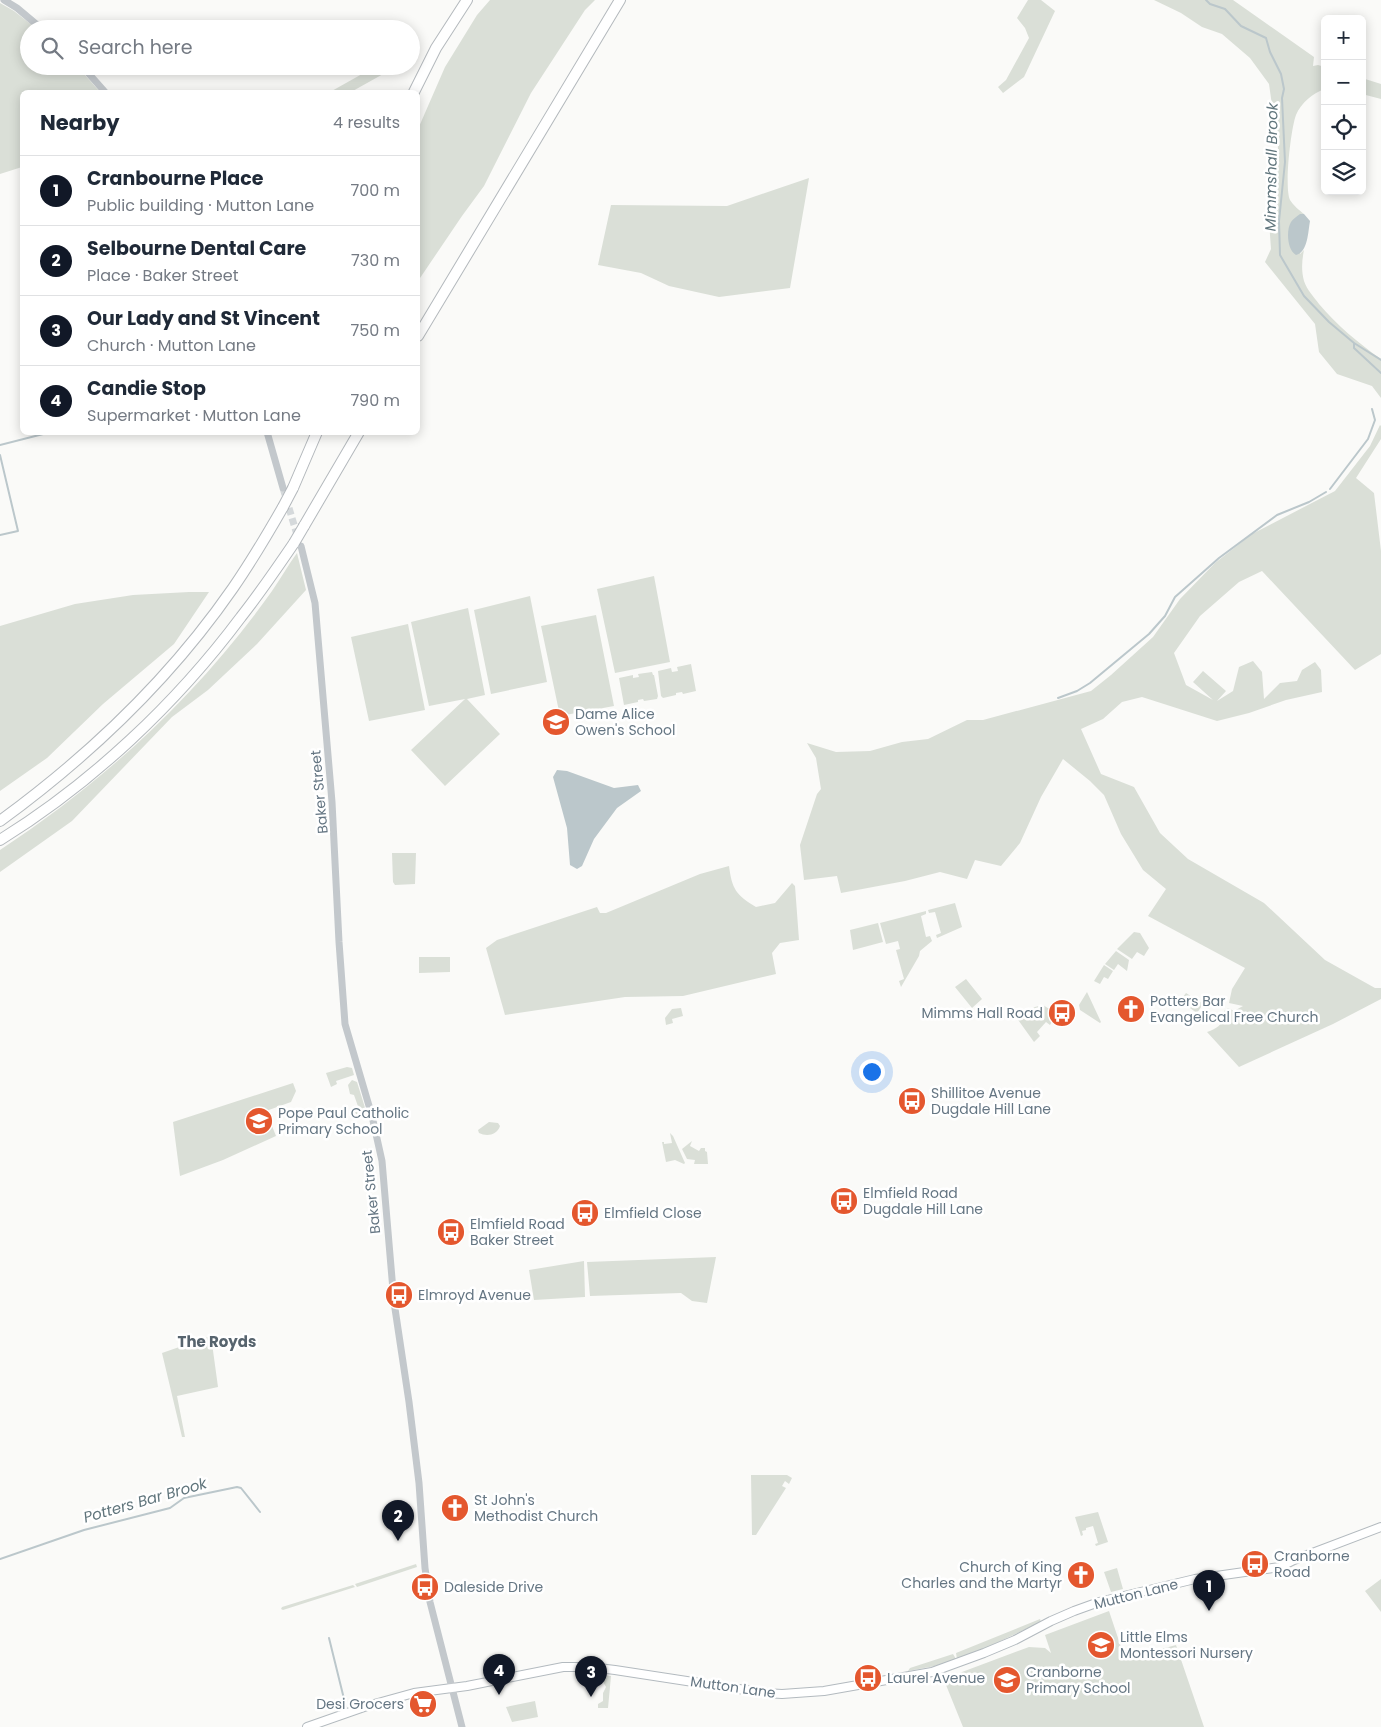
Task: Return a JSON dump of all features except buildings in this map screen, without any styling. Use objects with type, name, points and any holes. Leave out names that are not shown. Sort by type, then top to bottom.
[{"type":"highway","points":[[415,90],[436,48],[467,0]]},
{"type":"highway","points":[[420,333],[620,0]]},
{"type":"highway","points":[[0,821],[107,734],[197,636],[233,589],[283,507],[288,488],[315,435]]},
{"type":"highway","points":[[0,840],[32,819],[95,770],[164,706],[195,673],[241,618],[297,544],[304,526],[357,435]]},
{"type":"main road","name":"Mutton Lane","points":[[307,1727],[367,1706],[414,1693],[467,1686],[575,1666],[782,1694],[824,1691],[890,1680],[932,1672],[953,1665],[1015,1640],[1051,1620],[1074,1610],[1099,1602],[1188,1581],[1280,1567],[1288,1562],[1381,1527]]},
{"type":"street","points":[[4,0],[31,20]]},
{"type":"street","points":[[90,75],[103,90]]},
{"type":"street","points":[[268,435],[288,488]]},
{"type":"street","name":"Baker Street","points":[[297,544],[315,603],[334,828],[345,1024],[372,1116],[382,1161],[394,1302],[418,1474],[425,1567],[430,1602],[462,1727]]},
{"type":"shaded area","points":[[490,0],[595,0],[585,10],[531,93],[484,186],[420,278],[420,124],[445,67],[477,15]]},
{"type":"shaded area","points":[[1028,0],[1041,0],[1055,11],[1024,77],[1003,93],[998,87],[1006,80],[1029,38],[1025,28],[1017,18]]},
{"type":"shaded area","points":[[1154,0],[1233,0],[1314,57],[1313,66],[1321,66],[1321,91],[1308,99],[1296,115],[1289,158],[1288,193],[1291,202],[1304,214],[1300,214],[1300,254],[1304,250],[1302,261],[1303,277],[1305,284],[1319,304],[1333,319],[1381,359],[1381,398],[1372,386],[1337,374],[1319,352],[1315,324],[1265,262],[1271,249],[1269,221],[1278,148],[1269,84],[1250,58],[1222,34],[1202,27],[1181,13]]},
{"type":"shaded area","points":[[0,3],[26,20],[20,20],[20,75],[85,75],[98,90],[20,90],[20,168],[0,174]]},
{"type":"shaded area","points":[[360,75],[381,75],[355,90],[334,90]]},
{"type":"shaded area","points":[[1366,79],[1381,84],[1381,99],[1366,95]]},
{"type":"shaded area","points":[[809,178],[790,288],[719,297],[669,286],[641,273],[598,265],[611,205],[727,206]]},
{"type":"shaded area","points":[[1300,214],[1304,214],[1310,221],[1305,246],[1296,255],[1289,244],[1288,230],[1291,222]]},
{"type":"shaded area","points":[[1380,425],[1381,439],[1356,478],[1374,493],[1381,551],[1381,654],[1355,670],[1262,571],[1239,582],[1200,616],[1174,653],[1186,685],[1213,700],[1193,682],[1203,671],[1226,691],[1217,701],[1233,691],[1239,667],[1253,661],[1262,672],[1264,699],[1280,683],[1297,681],[1302,670],[1315,662],[1321,670],[1322,692],[1286,700],[1249,713],[1217,721],[1142,697],[1122,702],[1103,719],[1081,729],[1101,774],[1134,787],[1160,833],[1188,859],[1264,903],[1325,960],[1375,988],[1381,988],[1381,999],[1333,1024],[1239,1067],[1207,1032],[1220,1025],[1224,1011],[1228,1008],[1234,1011],[1243,1006],[1229,1003],[1232,989],[1245,968],[1148,916],[1166,889],[1143,870],[1121,834],[1104,795],[1063,759],[1041,797],[1020,843],[1001,866],[975,860],[967,879],[940,872],[905,881],[841,893],[837,876],[804,880],[800,845],[817,794],[821,789],[816,758],[807,743],[836,752],[870,751],[902,742],[928,739],[967,720],[983,720],[1091,691],[1153,637],[1180,599],[1215,563],[1252,534],[1335,491],[1370,446]]},
{"type":"shaded area","points":[[297,553],[306,590],[257,644],[208,690],[172,717],[72,821],[0,872],[0,850],[77,795],[113,765],[182,700],[244,629]]},
{"type":"shaded area","points":[[654,576],[670,662],[615,673],[597,589]]},
{"type":"shaded area","points":[[209,592],[174,644],[103,704],[47,758],[0,791],[0,626],[75,604],[133,595]]},
{"type":"shaded area","points":[[530,596],[547,682],[491,694],[474,610]]},
{"type":"shaded area","points":[[468,608],[485,695],[467,699],[500,734],[445,786],[411,750],[465,699],[429,706],[411,622]]},
{"type":"shaded area","points":[[596,615],[614,706],[560,716],[541,626]]},
{"type":"shaded area","points":[[408,624],[425,710],[369,721],[351,637]]},
{"type":"shaded area","points":[[691,664],[696,691],[683,694],[682,692],[676,693],[676,695],[663,698],[661,696],[658,671],[671,668],[672,672],[678,671],[677,667]]},
{"type":"shaded area","points":[[652,672],[658,696],[657,699],[644,701],[643,699],[624,705],[619,678],[633,675],[633,678],[639,677],[638,674]]},
{"type":"shaded area","points":[[557,770],[567,771],[614,788],[638,785],[641,791],[617,808],[594,839],[582,866],[577,869],[570,865],[567,828],[553,777]]},
{"type":"shaded area","points":[[392,853],[416,853],[415,884],[395,885],[393,882]]},
{"type":"shaded area","points":[[729,866],[736,891],[756,907],[775,903],[792,883],[795,886],[799,940],[780,943],[772,953],[776,974],[683,996],[625,997],[505,1015],[486,948],[497,940],[597,907],[600,913],[606,913],[700,874]]},
{"type":"shaded area","points":[[955,903],[962,927],[937,938],[936,935],[941,933],[935,912],[929,913],[928,910]]},
{"type":"shaded area","points":[[926,911],[926,914],[921,916],[926,937],[930,936],[932,941],[920,951],[901,987],[899,981],[904,979],[896,950],[900,949],[898,941],[886,944],[880,923]]},
{"type":"shaded area","points":[[878,923],[883,942],[853,950],[850,930]]},
{"type":"shaded area","points":[[1134,932],[1140,933],[1149,948],[1144,956],[1137,952],[1132,959],[1117,949]]},
{"type":"shaded area","points":[[1116,951],[1129,960],[1127,971],[1118,964],[1114,970],[1105,964]]},
{"type":"shaded area","points":[[419,957],[450,957],[450,972],[419,973]]},
{"type":"shaded area","points":[[1104,965],[1113,971],[1108,979],[1104,977],[1100,984],[1094,981]]},
{"type":"shaded area","points":[[966,979],[982,999],[972,1008],[955,987]]},
{"type":"shaded area","points":[[1087,992],[1100,1023],[1080,1010],[1079,1005]]},
{"type":"shaded area","points":[[1186,993],[1203,1004],[1197,1013],[1180,1001]]},
{"type":"shaded area","points":[[1043,1005],[1057,1014],[1050,1025],[1046,1022],[1037,1032],[1040,1036],[1034,1042],[1016,1017]]},
{"type":"shaded area","points":[[681,1008],[683,1016],[672,1019],[673,1023],[666,1025],[665,1018],[672,1009]]},
{"type":"shaded area","points":[[347,1067],[352,1068],[354,1075],[336,1081],[337,1084],[331,1087],[326,1073]]},
{"type":"shaded area","points":[[352,1080],[357,1082],[366,1111],[364,1115],[359,1116],[355,1112],[360,1112],[354,1095],[350,1094],[348,1085]]},
{"type":"shaded area","points":[[293,1083],[296,1091],[291,1102],[266,1111],[276,1136],[223,1160],[180,1176],[173,1122]]},
{"type":"shaded area","points":[[489,1122],[498,1123],[499,1129],[488,1135],[479,1133],[478,1130]]},
{"type":"shaded area","points":[[670,1133],[684,1164],[675,1160],[666,1162],[662,1142],[664,1144],[672,1143]]},
{"type":"shaded area","points":[[692,1141],[690,1146],[699,1151],[701,1148],[705,1148],[708,1164],[694,1164],[695,1160],[687,1159],[682,1149]]},
{"type":"shaded area","points":[[716,1257],[707,1303],[692,1301],[681,1293],[590,1296],[587,1262]]},
{"type":"shaded area","points":[[584,1261],[585,1297],[534,1300],[529,1270]]},
{"type":"shaded area","points":[[211,1336],[218,1387],[177,1396],[185,1437],[182,1437],[162,1353]]},
{"type":"shaded area","points":[[751,1475],[787,1475],[792,1478],[789,1484],[785,1481],[782,1486],[786,1488],[756,1535],[752,1535]]},
{"type":"shaded area","points":[[1098,1512],[1108,1542],[1096,1546],[1095,1544],[1098,1543],[1093,1526],[1082,1531],[1083,1535],[1081,1536],[1075,1517]]},
{"type":"shaded area","points":[[416,1564],[417,1567],[357,1587],[355,1584]]},
{"type":"shaded area","points":[[1117,1568],[1123,1589],[1111,1592],[1104,1572]]},
{"type":"shaded area","points":[[1381,1579],[1381,1612],[1365,1591]]},
{"type":"shaded area","points":[[353,1585],[355,1587],[283,1610],[281,1609],[282,1607]]},
{"type":"shaded area","points":[[1109,1611],[1125,1659],[1176,1645],[1204,1727],[963,1727],[946,1685],[954,1675],[1029,1647],[1045,1648],[1051,1653],[1045,1635]]},
{"type":"shaded area","points":[[1040,1619],[1041,1622],[975,1653],[957,1659],[956,1653]]},
{"type":"shaded area","points":[[953,1654],[956,1659],[935,1666],[908,1671],[910,1668]]},
{"type":"shaded area","points":[[595,1674],[611,1676],[608,1708],[598,1708],[598,1704],[603,1701],[603,1693],[606,1687],[602,1680],[590,1679]]},
{"type":"shaded area","points":[[535,1701],[538,1717],[512,1722],[506,1707]]},
{"type":"waterway","name":"Mimmshall Brook","points":[[1206,0],[1210,4],[1225,9],[1241,26],[1266,38],[1270,52],[1281,74],[1284,89],[1282,98],[1285,162],[1279,221],[1280,255],[1304,296],[1329,322],[1354,343],[1381,360]]},
{"type":"waterway","name":"Mimmshall Brook","points":[[1354,343],[1354,348],[1381,373]]},
{"type":"waterway","points":[[1330,489],[1368,439],[1375,420],[1372,409]]},
{"type":"waterway","points":[[0,445],[39,435]]},
{"type":"waterway","points":[[0,455],[18,531],[0,535]]},
{"type":"waterway","points":[[1058,698],[1077,691],[1090,683],[1149,634],[1165,616],[1175,597],[1219,558],[1277,515],[1309,502],[1326,492]]},
{"type":"waterway","name":"Potters Bar Brook","points":[[0,1559],[84,1530],[170,1508],[184,1498],[237,1487],[241,1488],[260,1512]]},
{"type":"waterway","name":"Potters Bar Brook","points":[[329,1638],[346,1707]]},
{"type":"tunnel","points":[[283,488],[298,538]]},
{"type":"place","name":"Dame Alice Owen's School","points":[[556,722]]},
{"type":"place","name":"Potters Bar Evangelical Free Church","points":[[1131,1009]]},
{"type":"place","name":"Mimms Hall Road","points":[[1062,1013]]},
{"type":"place","name":"Shillitoe Avenue Dugdale Hill Lane","points":[[912,1101]]},
{"type":"place","name":"Pope Paul Catholic Primary School","points":[[259,1121]]},
{"type":"place","name":"Elmfield Road Dugdale Hill Lane","points":[[844,1201]]},
{"type":"place","name":"Elmfield Close","points":[[585,1213]]},
{"type":"place","name":"Elmfield Road Baker Street","points":[[451,1232]]},
{"type":"place","name":"Elmroyd Avenue","points":[[399,1295]]},
{"type":"place","name":"St John's Methodist Church","points":[[455,1508]]},
{"type":"place","name":"Selbourne Dental Care","points":[[398,1541]]},
{"type":"place","name":"Cranborne Road","points":[[1255,1564]]},
{"type":"place","name":"Church of King Charles and the Martyr","points":[[1081,1575]]},
{"type":"place","name":"Daleside Drive","points":[[425,1587]]},
{"type":"place","name":"Cranbourne Place","points":[[1209,1611]]},
{"type":"place","name":"Little Elms Montessori Nursery","points":[[1101,1645]]},
{"type":"place","name":"Laurel Avenue","points":[[868,1678]]},
{"type":"place","name":"Cranborne Primary School","points":[[1007,1680]]},
{"type":"place","name":"Candie Stop","points":[[499,1695]]},
{"type":"place","name":"Our Lady and St Vincent","points":[[591,1697]]},
{"type":"place","name":"Desi Grocers","points":[[423,1704]]},
{"type":"district","name":"The Royds","points":[[217,1341]]}]
